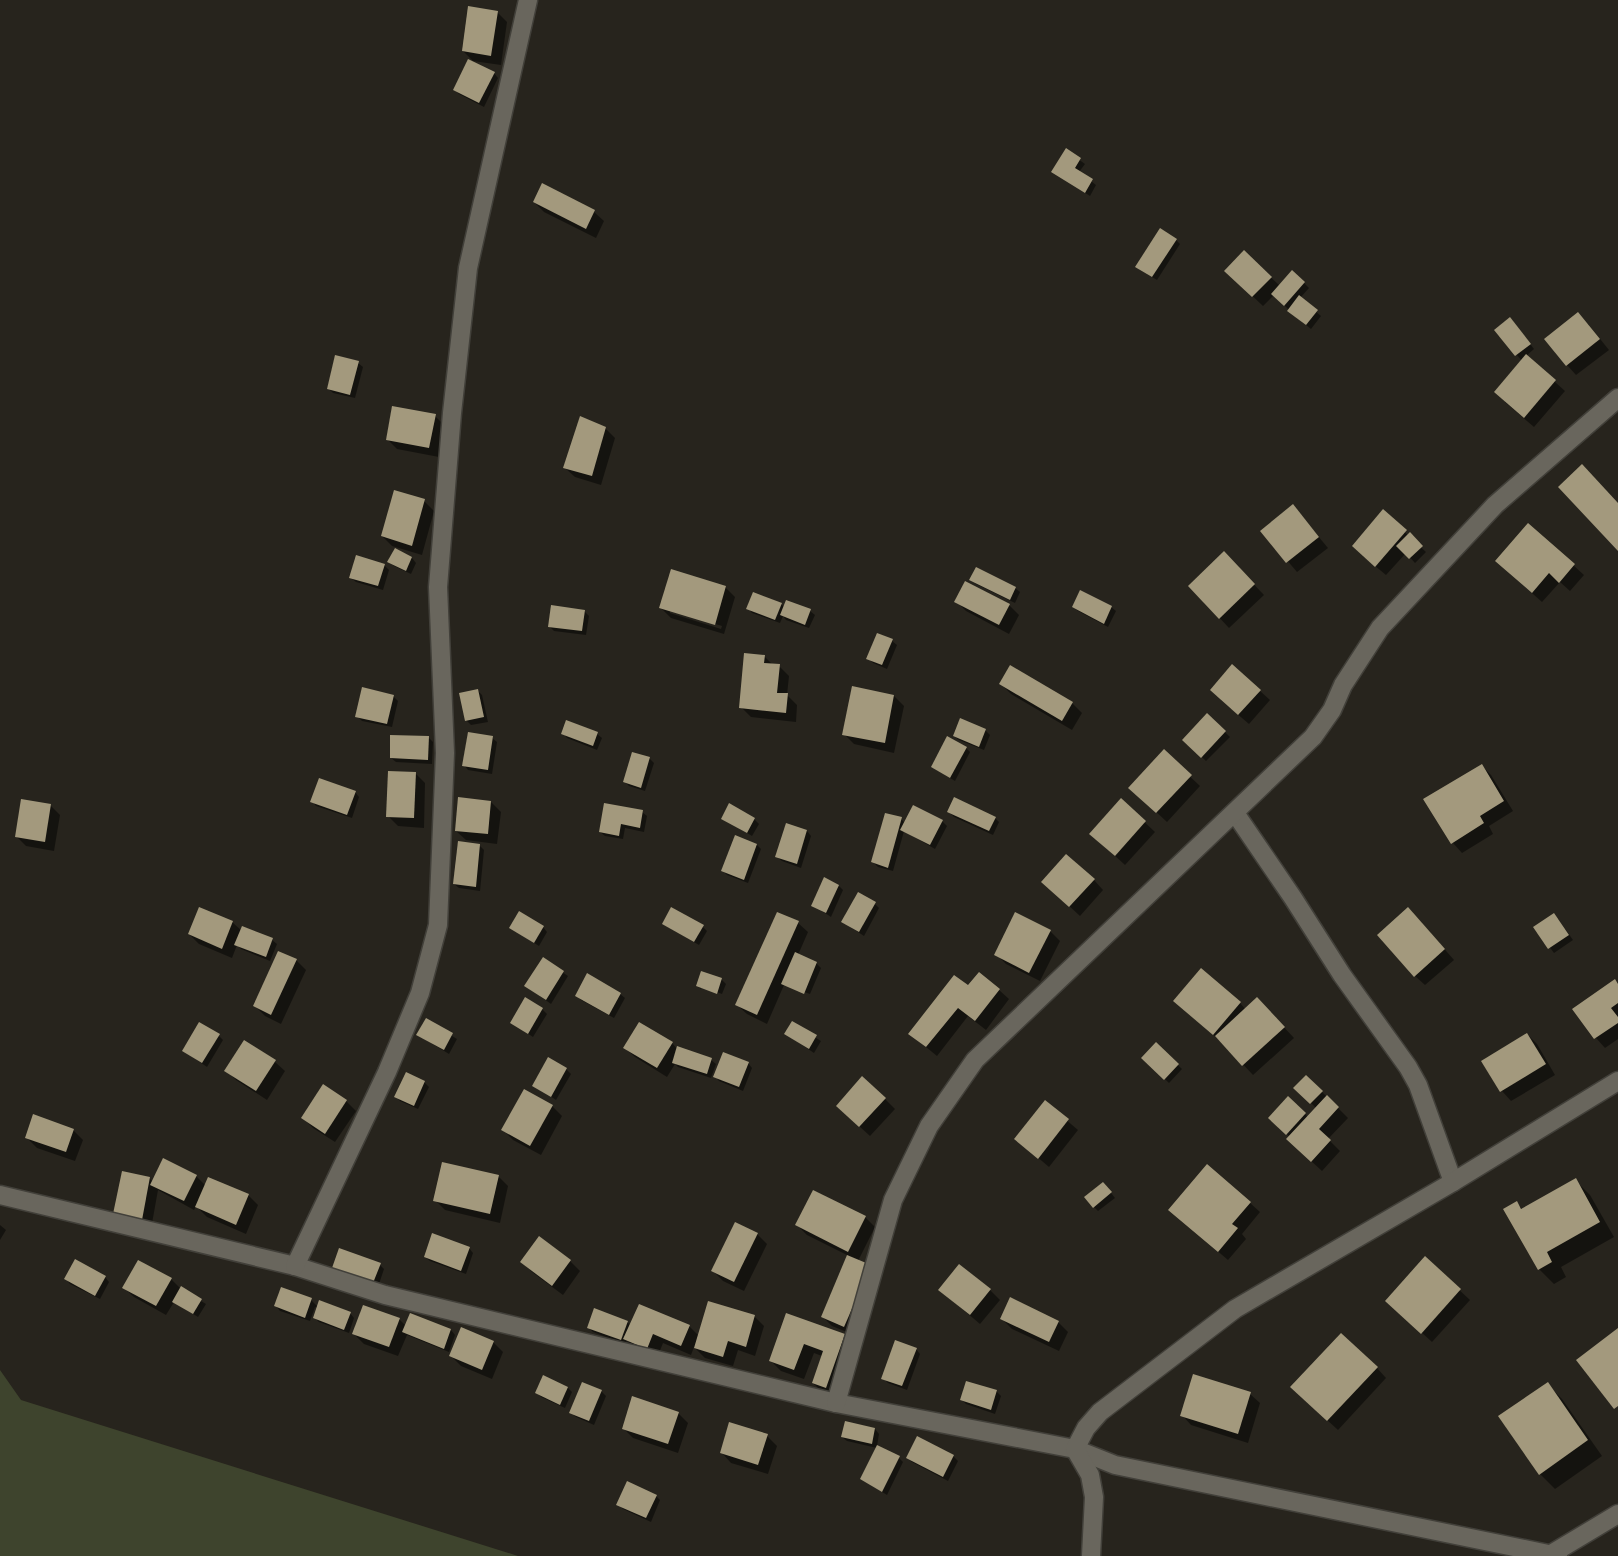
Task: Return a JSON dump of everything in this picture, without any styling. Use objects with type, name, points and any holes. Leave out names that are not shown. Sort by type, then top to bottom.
[{"type":"street","points":[[295,1266],[387,1072],[420,993],[438,925],[445,753],[438,587],[453,413],[468,268],[528,0]]},
{"type":"street","points":[[836,1403],[893,1200],[929,1126],[975,1060],[1313,737],[1332,710],[1343,685],[1380,628],[1495,505],[1618,398]]},
{"type":"street","points":[[1235,813],[1342,975],[1408,1067],[1418,1085],[1453,1182]]},
{"type":"street","points":[[1075,1449],[1086,1428],[1101,1412],[1235,1309],[1453,1182],[1618,1081]]},
{"type":"street","points":[[0,1195],[295,1266],[385,1295],[836,1403],[1075,1449],[1115,1465],[1552,1555],[1618,1514]]},
{"type":"street","points":[[1075,1449],[1090,1475],[1094,1497],[1091,1556]]},
{"type":"green space","points":[[0,1370],[21,1400],[518,1556],[0,1556]]},
{"type":"building","points":[[468,6],[498,11],[491,56],[462,51]]},
{"type":"building","points":[[468,59],[495,72],[479,103],[453,90]]},
{"type":"building","points":[[1066,148],[1081,158],[1075,168],[1093,179],[1085,193],[1051,172]]},
{"type":"building","points":[[542,183],[595,210],[586,229],[533,202]]},
{"type":"building","points":[[1160,228],[1177,239],[1152,277],[1135,267]]},
{"type":"building","points":[[1244,250],[1272,277],[1252,297],[1224,271]]},
{"type":"building","points":[[1292,270],[1305,282],[1284,306],[1271,294]]},
{"type":"building","points":[[1299,295],[1318,310],[1306,325],[1287,311]]},
{"type":"building","points":[[1578,312],[1600,339],[1566,366],[1544,339]]},
{"type":"building","points":[[1510,317],[1531,344],[1515,356],[1494,330]]},
{"type":"building","points":[[1526,354],[1556,380],[1524,418],[1494,392]]},
{"type":"building","points":[[335,355],[359,361],[350,395],[327,389]]},
{"type":"building","points":[[392,406],[436,414],[429,448],[386,440]]},
{"type":"building","points":[[580,416],[606,427],[592,476],[563,468]]},
{"type":"building","points":[[1582,464],[1618,503],[1618,551],[1558,487]]},
{"type":"building","points":[[394,490],[425,499],[412,546],[381,536]]},
{"type":"building","points":[[1293,504],[1319,537],[1286,563],[1260,531]]},
{"type":"building","points":[[1383,509],[1407,530],[1375,567],[1352,546]]},
{"type":"building","points":[[1528,523],[1575,564],[1559,583],[1549,573],[1532,593],[1495,561]]},
{"type":"building","points":[[1410,532],[1423,546],[1409,559],[1396,546]]},
{"type":"building","points":[[395,548],[412,557],[406,571],[387,562]]},
{"type":"building","points":[[1224,551],[1255,584],[1219,619],[1188,586]]},
{"type":"building","points":[[356,555],[385,564],[378,586],[349,578]]},
{"type":"building","points":[[976,567],[1016,587],[1010,600],[969,580]]},
{"type":"building","points":[[671,569],[726,586],[715,625],[659,608]]},
{"type":"building","points":[[965,581],[1010,604],[999,625],[954,602]]},
{"type":"building","points":[[1080,590],[1112,606],[1104,624],[1072,607]]},
{"type":"building","points":[[753,592],[782,603],[775,620],[746,609]]},
{"type":"building","points":[[786,600],[811,609],[805,625],[780,615]]},
{"type":"building","points":[[551,605],[585,610],[582,631],[548,627]]},
{"type":"building","points":[[877,633],[893,639],[882,665],[866,659]]},
{"type":"building","points":[[744,653],[765,655],[764,663],[780,664],[777,693],[788,693],[786,713],[739,708]]},
{"type":"building","points":[[1232,664],[1261,690],[1238,715],[1210,690]]},
{"type":"building","points":[[1010,665],[1073,702],[1062,721],[999,684]]},
{"type":"building","points":[[852,686],[894,695],[885,743],[842,735]]},
{"type":"building","points":[[362,687],[394,695],[387,724],[355,717]]},
{"type":"building","points":[[478,689],[484,717],[465,721],[459,693]]},
{"type":"building","points":[[1207,713],[1226,731],[1201,758],[1182,740]]},
{"type":"building","points":[[960,718],[986,729],[979,747],[953,736]]},
{"type":"building","points":[[566,720],[598,732],[593,746],[561,734]]},
{"type":"building","points":[[468,732],[493,736],[488,770],[462,766]]},
{"type":"building","points":[[390,735],[429,736],[428,760],[390,758]]},
{"type":"building","points":[[947,736],[967,747],[950,778],[931,767]]},
{"type":"building","points":[[1164,749],[1192,775],[1156,813],[1128,788]]},
{"type":"building","points":[[632,752],[650,757],[641,788],[623,782]]},
{"type":"building","points":[[1482,764],[1504,801],[1480,816],[1484,823],[1451,844],[1423,799]]},
{"type":"building","points":[[388,771],[416,772],[414,818],[386,817]]},
{"type":"building","points":[[319,778],[356,791],[347,815],[310,802]]},
{"type":"building","points":[[458,797],[491,801],[488,834],[455,831]]},
{"type":"building","points":[[954,797],[996,817],[989,831],[947,812]]},
{"type":"building","points":[[1121,798],[1146,821],[1115,856],[1089,834]]},
{"type":"building","points":[[21,799],[51,804],[45,842],[15,837]]},
{"type":"building","points":[[604,803],[643,810],[640,828],[621,824],[619,836],[599,832]]},
{"type":"building","points":[[729,803],[755,818],[747,833],[721,819]]},
{"type":"building","points":[[913,805],[943,820],[930,845],[900,830]]},
{"type":"building","points":[[885,813],[902,817],[888,868],[871,862]]},
{"type":"building","points":[[786,823],[807,830],[797,864],[775,857]]},
{"type":"building","points":[[735,835],[757,844],[744,880],[721,871]]},
{"type":"building","points":[[458,841],[480,844],[476,887],[453,884]]},
{"type":"building","points":[[1066,854],[1095,879],[1069,907],[1041,882]]},
{"type":"building","points":[[824,877],[839,885],[826,913],[811,906]]},
{"type":"building","points":[[858,892],[876,902],[859,932],[841,922]]},
{"type":"building","points":[[199,907],[233,921],[222,949],[188,934]]},
{"type":"building","points":[[671,907],[704,925],[694,942],[662,924]]},
{"type":"building","points":[[1408,907],[1445,949],[1414,977],[1377,935]]},
{"type":"building","points":[[519,911],[544,926],[534,943],[509,928]]},
{"type":"building","points":[[777,912],[799,921],[757,1015],[735,1005]]},
{"type":"building","points":[[1015,912],[1051,930],[1029,973],[994,955]]},
{"type":"building","points":[[1554,913],[1569,935],[1548,949],[1533,927]]},
{"type":"building","points":[[242,926],[273,938],[266,957],[234,945]]},
{"type":"building","points":[[278,951],[297,959],[271,1015],[253,1006]]},
{"type":"building","points":[[795,952],[817,962],[804,994],[781,984]]},
{"type":"building","points":[[543,957],[564,971],[546,1000],[524,986]]},
{"type":"building","points":[[1201,968],[1241,1002],[1213,1035],[1173,1001]]},
{"type":"building","points":[[701,971],[722,978],[717,994],[696,986]]},
{"type":"building","points":[[979,972],[1000,989],[975,1021],[958,1008],[926,1047],[908,1034],[954,975],[968,985]]},
{"type":"building","points":[[587,973],[621,993],[609,1015],[575,996]]},
{"type":"building","points":[[1615,979],[1618,984],[1618,1003],[1611,1008],[1618,1017],[1618,1023],[1594,1039],[1572,1009]]},
{"type":"building","points":[[525,997],[543,1008],[528,1034],[510,1023]]},
{"type":"building","points":[[1257,997],[1285,1027],[1242,1066],[1215,1036]]},
{"type":"building","points":[[426,1018],[453,1033],[444,1050],[416,1035]]},
{"type":"building","points":[[792,1021],[817,1035],[809,1049],[784,1034]]},
{"type":"building","points":[[199,1022],[220,1034],[202,1063],[182,1051]]},
{"type":"building","points":[[639,1022],[673,1042],[657,1068],[623,1048]]},
{"type":"building","points":[[1527,1033],[1546,1064],[1500,1092],[1481,1061]]},
{"type":"building","points":[[244,1040],[276,1060],[256,1091],[224,1071]]},
{"type":"building","points":[[1156,1042],[1179,1064],[1164,1080],[1141,1058]]},
{"type":"building","points":[[677,1046],[712,1058],[707,1074],[672,1063]]},
{"type":"building","points":[[723,1052],[749,1062],[739,1087],[713,1077]]},
{"type":"building","points":[[548,1057],[567,1068],[551,1097],[532,1086]]},
{"type":"building","points":[[406,1072],[425,1081],[414,1106],[394,1097]]},
{"type":"building","points":[[1306,1075],[1323,1091],[1310,1104],[1293,1088]]},
{"type":"building","points":[[862,1076],[886,1098],[859,1127],[836,1106]]},
{"type":"building","points":[[323,1084],[347,1100],[325,1134],[301,1118]]},
{"type":"building","points":[[524,1089],[553,1105],[530,1146],[501,1130]]},
{"type":"building","points":[[1327,1095],[1339,1107],[1319,1129],[1331,1140],[1311,1162],[1286,1139]]},
{"type":"building","points":[[1288,1096],[1306,1113],[1286,1135],[1268,1118]]},
{"type":"building","points":[[1045,1100],[1069,1119],[1038,1159],[1014,1139]]},
{"type":"building","points":[[33,1114],[74,1129],[66,1152],[25,1138]]},
{"type":"building","points":[[163,1158],[197,1175],[184,1201],[150,1185]]},
{"type":"building","points":[[442,1162],[499,1175],[490,1214],[433,1201]]},
{"type":"building","points":[[1207,1164],[1251,1202],[1232,1224],[1238,1228],[1218,1252],[1168,1210]]},
{"type":"building","points":[[122,1171],[150,1177],[142,1220],[113,1214]]},
{"type":"building","points":[[208,1177],[249,1194],[236,1225],[195,1207]]},
{"type":"building","points":[[1576,1178],[1600,1222],[1547,1252],[1552,1262],[1538,1270],[1503,1209],[1517,1201],[1521,1209]]},
{"type":"building","points":[[1103,1182],[1112,1192],[1093,1208],[1084,1197]]},
{"type":"building","points":[[813,1190],[866,1216],[848,1252],[795,1225]]},
{"type":"building","points":[[735,1222],[758,1233],[734,1282],[711,1271]]},
{"type":"building","points":[[432,1233],[470,1247],[461,1271],[424,1257]]},
{"type":"building","points":[[539,1236],[571,1260],[552,1286],[520,1262]]},
{"type":"building","points":[[339,1248],[381,1263],[373,1283],[332,1268]]},
{"type":"building","points":[[847,1255],[871,1265],[844,1327],[821,1317]]},
{"type":"building","points":[[1425,1256],[1461,1289],[1421,1334],[1385,1301]]},
{"type":"building","points":[[75,1259],[106,1276],[95,1296],[64,1279]]},
{"type":"building","points":[[138,1260],[172,1278],[156,1306],[122,1288]]},
{"type":"building","points":[[959,1264],[991,1289],[970,1315],[938,1290]]},
{"type":"building","points":[[181,1286],[202,1299],[193,1314],[172,1302]]},
{"type":"building","points":[[281,1287],[312,1298],[305,1318],[274,1306]]},
{"type":"building","points":[[1010,1297],[1059,1321],[1049,1342],[1000,1319]]},
{"type":"building","points":[[319,1300],[351,1312],[344,1330],[313,1318]]},
{"type":"building","points":[[708,1301],[755,1315],[746,1347],[728,1341],[723,1357],[694,1348]]},
{"type":"building","points":[[639,1304],[690,1325],[681,1346],[653,1334],[647,1349],[623,1339]]},
{"type":"building","points":[[363,1305],[400,1318],[389,1347],[352,1334]]},
{"type":"building","points":[[594,1308],[628,1321],[621,1340],[587,1328]]},
{"type":"building","points":[[410,1313],[451,1329],[444,1349],[402,1332]]},
{"type":"building","points":[[786,1313],[845,1334],[826,1388],[812,1383],[823,1351],[804,1344],[794,1370],[769,1361]]},
{"type":"building","points":[[461,1327],[494,1341],[482,1370],[449,1356]]},
{"type":"building","points":[[1618,1328],[1618,1406],[1614,1409],[1576,1360]]},
{"type":"building","points":[[1341,1333],[1378,1367],[1327,1421],[1290,1387]]},
{"type":"building","points":[[895,1340],[917,1348],[902,1386],[881,1379]]},
{"type":"building","points":[[1193,1374],[1251,1392],[1238,1434],[1180,1416]]},
{"type":"building","points":[[543,1375],[568,1387],[560,1405],[535,1393]]},
{"type":"building","points":[[966,1381],[997,1390],[991,1410],[960,1400]]},
{"type":"building","points":[[582,1382],[602,1390],[589,1421],[569,1413]]},
{"type":"building","points":[[1548,1382],[1588,1440],[1539,1475],[1498,1416]]},
{"type":"building","points":[[632,1396],[679,1412],[668,1444],[622,1429]]},
{"type":"building","points":[[845,1421],[875,1428],[872,1444],[841,1437]]},
{"type":"building","points":[[729,1422],[768,1434],[758,1465],[720,1453]]},
{"type":"building","points":[[917,1436],[954,1455],[943,1477],[906,1458]]},
{"type":"building","points":[[877,1445],[900,1456],[882,1492],[860,1479]]},
{"type":"building","points":[[627,1481],[657,1495],[646,1518],[616,1505]]}]
